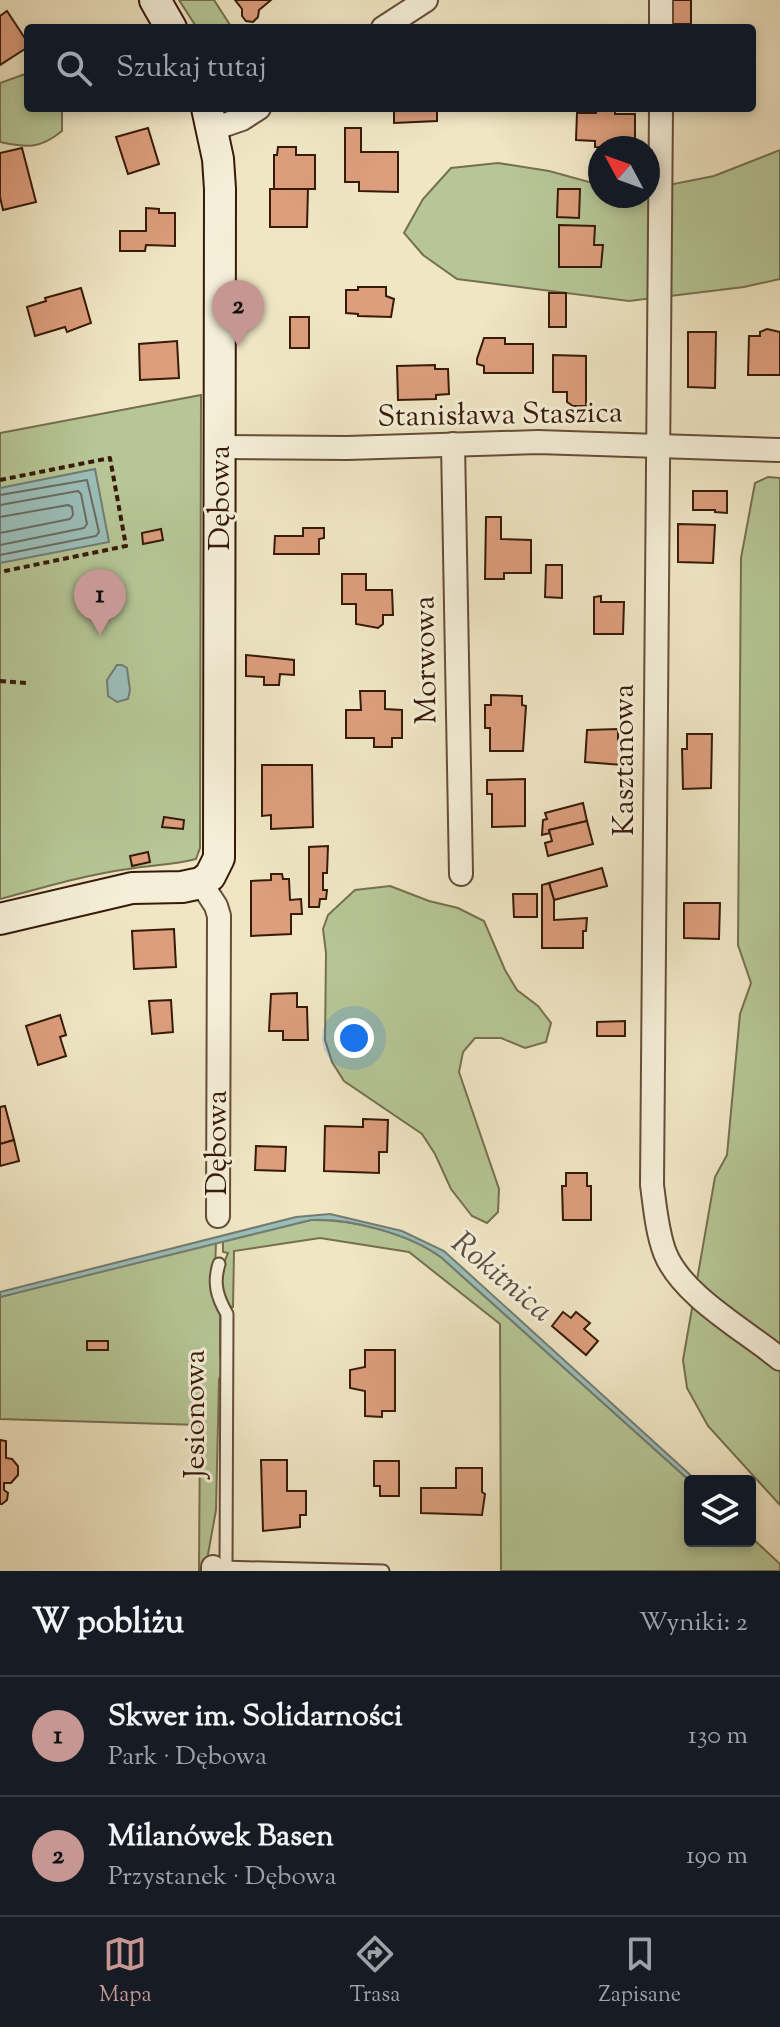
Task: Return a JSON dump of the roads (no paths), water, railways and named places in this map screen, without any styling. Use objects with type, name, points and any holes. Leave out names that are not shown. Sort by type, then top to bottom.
[{"type":"street","points":[[155,0],[169,24]]},
{"type":"street","points":[[389,24],[426,0]]},
{"type":"street","points":[[661,0],[661,24]]},
{"type":"street","points":[[210,119],[242,119],[253,112]]},
{"type":"street","name":"Kasztanowa","points":[[661,112],[652,1169],[657,1221],[665,1255],[696,1294],[780,1359]]},
{"type":"street","name":"Dębowa","points":[[210,119],[220,189],[220,849],[217,866],[201,883],[219,916],[218,1216]]},
{"type":"street","name":"Morwowa","points":[[453,444],[461,874]]},
{"type":"street","name":"Stanisława Staszica","points":[[221,447],[658,444],[780,450]]},
{"type":"street","points":[[0,919],[132,888],[182,887],[201,883]]},
{"type":"lane","name":"Jesionowa","points":[[217,1568],[227,1314],[217,1297],[216,1273],[219,1264]]},
{"type":"lane","points":[[217,1568],[383,1571]]},
{"type":"water","points":[[95,469],[109,542],[0,563],[0,488]]},
{"type":"water","points":[[117,665],[127,668],[130,690],[128,699],[117,702],[108,696],[107,680]]},
{"type":"water","points":[[330,1214],[402,1231],[444,1251],[690,1475],[684,1476],[442,1258],[414,1242],[379,1229],[311,1220],[0,1297],[0,1292],[296,1217]]},
{"type":"place","name":"Milanówek Basen","points":[[238,346]]},
{"type":"place","name":"Skwer im. Solidarności","points":[[100,635]]},
{"type":"water label","name":"Rokitnica","points":[[501,1278]]}]
